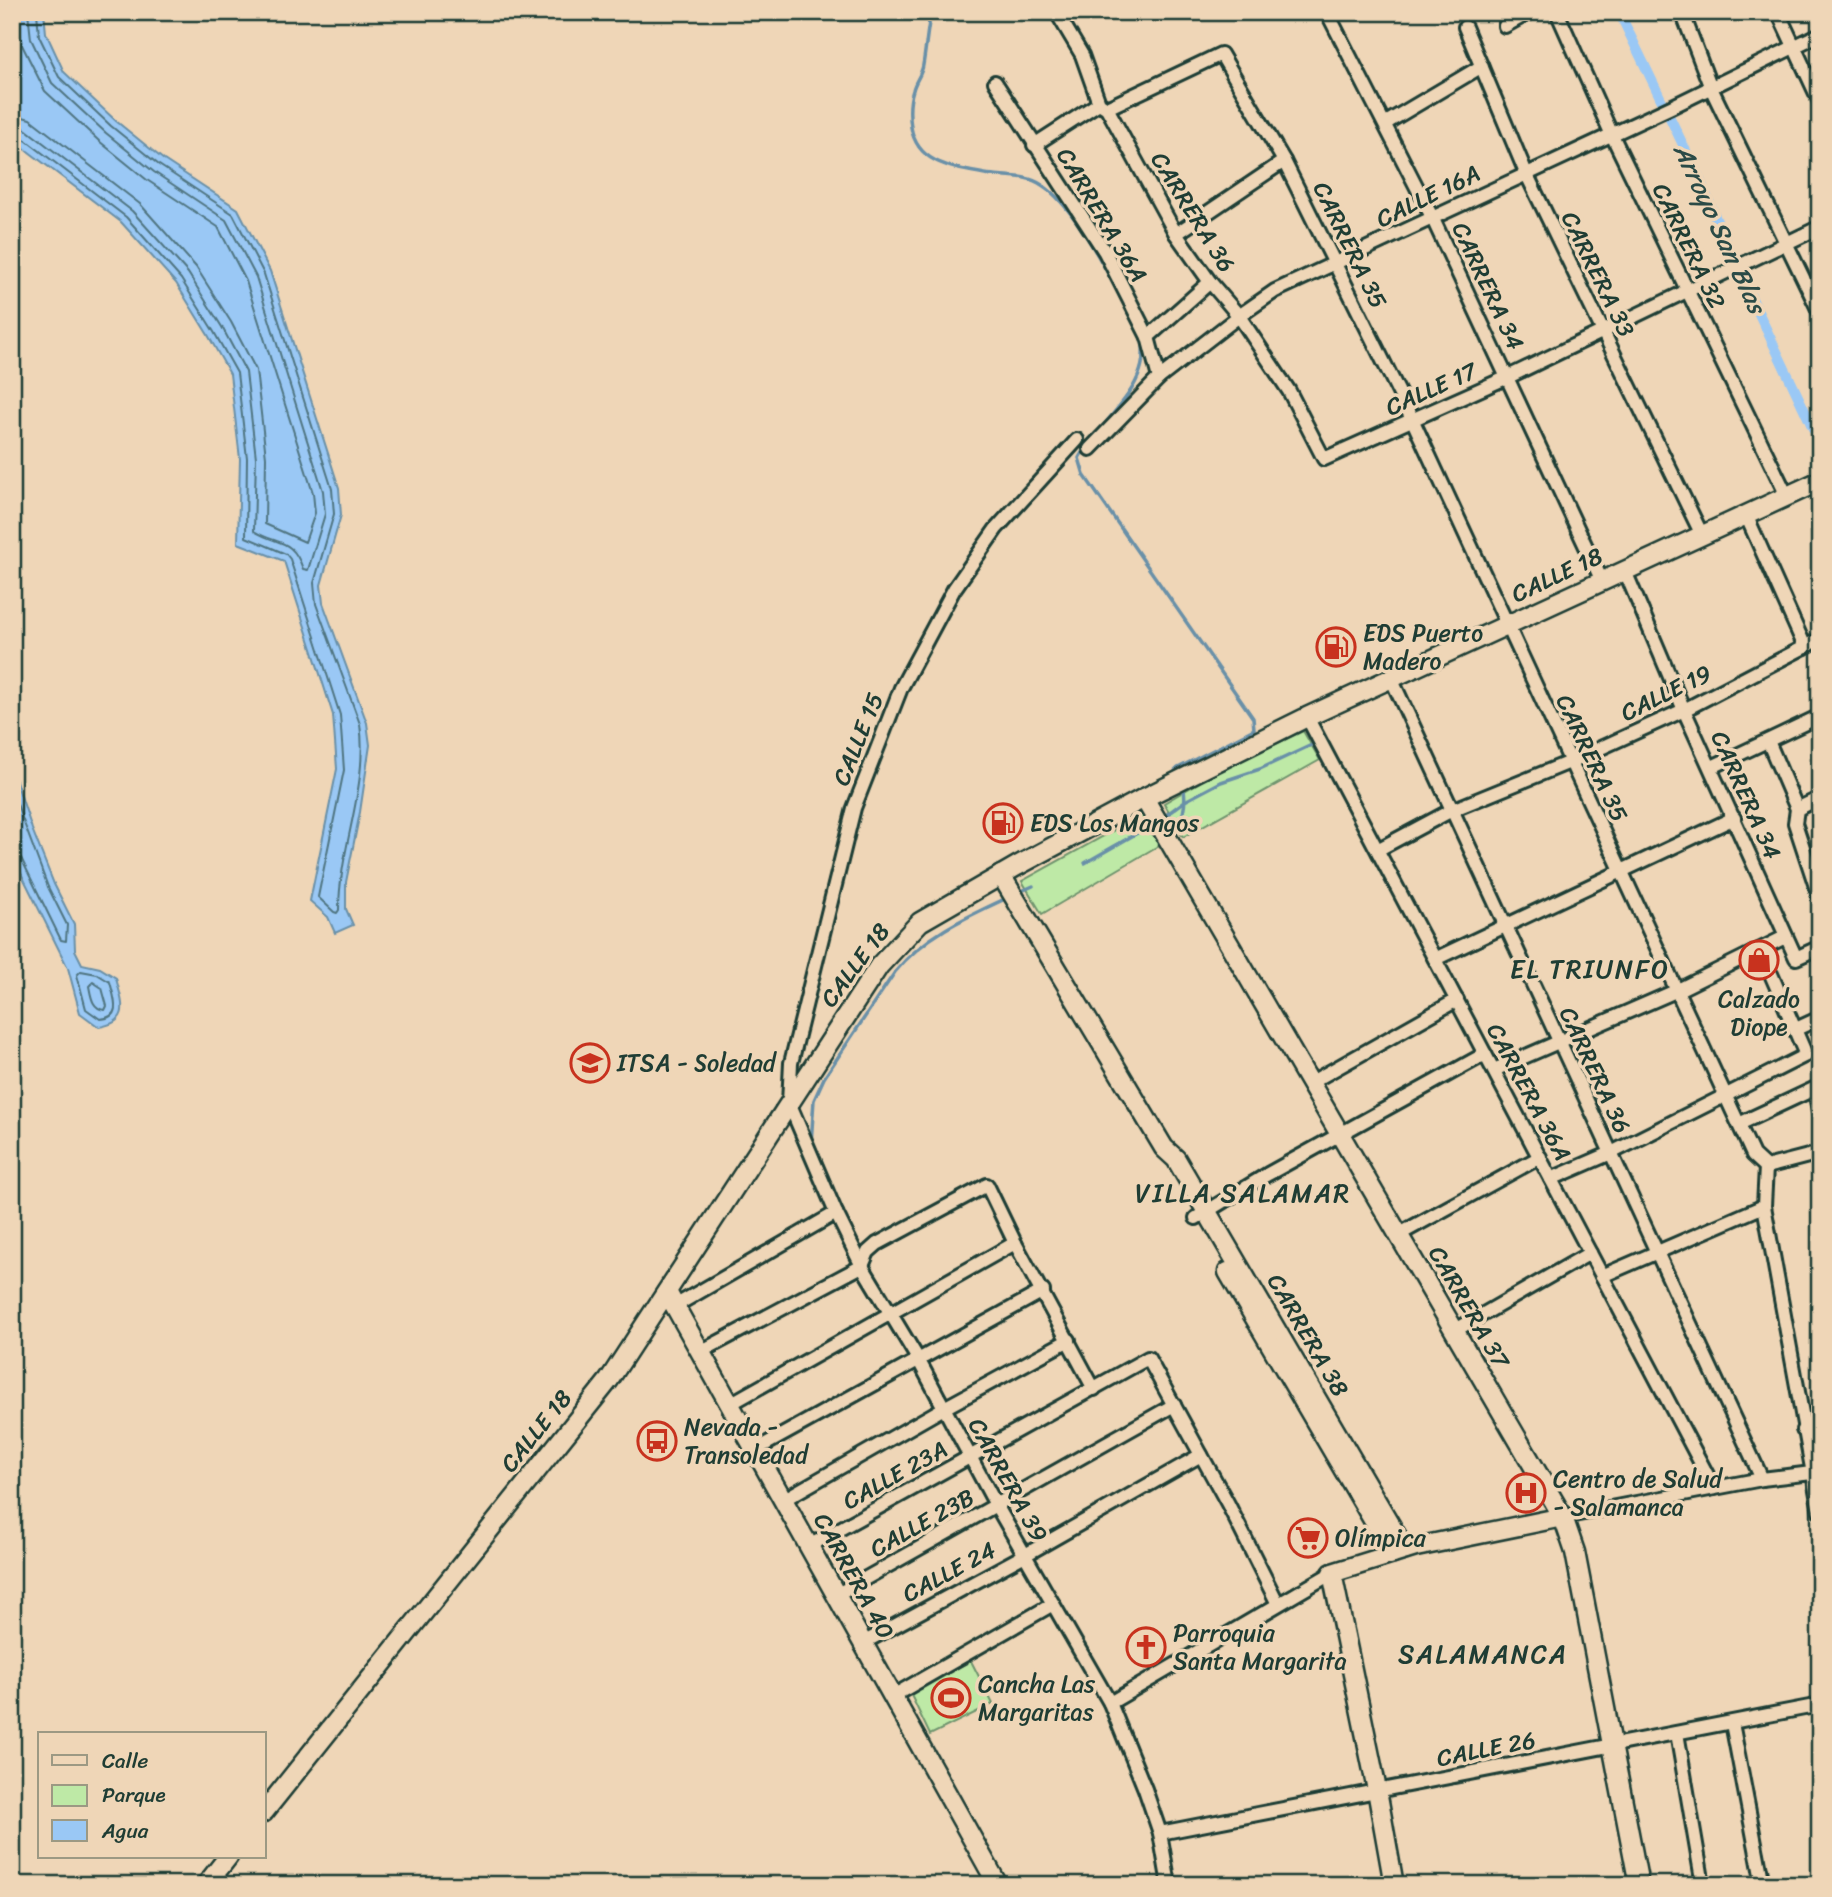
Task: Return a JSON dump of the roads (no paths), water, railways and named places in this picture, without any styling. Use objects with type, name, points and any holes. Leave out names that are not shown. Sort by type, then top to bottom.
[{"type":"street","name":"CARRERA 34","points":[[1328,12],[1432,217],[1602,581]]},
{"type":"street","points":[[1505,26],[1530,12]]},
{"type":"street","points":[[1682,12],[1711,88],[1820,313]]},
{"type":"street","points":[[1778,12],[1820,102]]},
{"type":"street","name":"CARRERA 32","points":[[1558,13],[1612,135],[1787,496]]},
{"type":"street","name":"CARRERA 36","points":[[1060,18],[1082,55],[1103,106],[1176,234],[1210,282],[1239,316],[1289,391],[1324,459]]},
{"type":"street","name":"CARRERA 33","points":[[1465,27],[1527,173],[1702,536]]},
{"type":"street","name":"CALLE 16A","points":[[1090,449],[1159,378],[1275,291],[1612,135],[1820,34]]},
{"type":"street","name":"CARRERA 35","points":[[1103,106],[1221,54],[1284,161],[1413,421],[1678,990],[1724,1095],[1753,1155],[1758,1163],[1766,1167]]},
{"type":"street","points":[[1386,123],[1482,66]]},
{"type":"street","name":"CARRERA 36A","points":[[995,82],[1105,252],[1148,337],[1159,378]]},
{"type":"street","points":[[1034,145],[1103,106]]},
{"type":"street","points":[[1176,234],[1284,161]]},
{"type":"street","name":"CALLE 17","points":[[1324,459],[1508,377],[1820,227]]},
{"type":"street","points":[[1148,337],[1210,282]]},
{"type":"street","name":"CALLE 15","points":[[789,1103],[791,1063],[854,808],[901,688],[954,589],[996,529],[1077,440]]},
{"type":"street","name":"CALLE 18","points":[[266,1809],[671,1299],[789,1103],[879,965],[920,922],[1144,798],[1307,717],[1820,481]]},
{"type":"street","points":[[1746,515],[1805,647]]},
{"type":"street","name":"CARRERA 34","points":[[1625,571],[1785,937],[1796,958],[1820,947]]},
{"type":"street","name":"CALLE 19","points":[[1379,853],[1379,849],[1452,810],[1570,762],[1684,710],[1820,639]]},
{"type":"street","name":"CARRERA 36","points":[[1391,678],[1762,1479]]},
{"type":"street","points":[[1712,767],[1820,716]]},
{"type":"street","name":"CARRERA 36A","points":[[1307,717],[1714,1488]]},
{"type":"street","points":[[1768,741],[1797,809],[1796,823],[1817,881],[1820,899]]},
{"type":"street","name":"CARRERA 37","points":[[1144,798],[1563,1517],[1575,1552],[1639,1885]]},
{"type":"street","points":[[1797,809],[1820,798]]},
{"type":"street","points":[[1435,959],[1734,818]]},
{"type":"street","name":"CARRERA 38","points":[[1001,875],[1164,1148],[1176,1159],[1201,1214],[1399,1552]]},
{"type":"street","points":[[1494,1070],[1678,990],[1785,937]]},
{"type":"street","points":[[1551,1179],[1611,1153],[1806,1055],[1771,974]]},
{"type":"street","points":[[1310,1083],[1457,1000]]},
{"type":"street","points":[[1796,1029],[1820,1018]]},
{"type":"street","points":[[1201,1214],[1485,1054]]},
{"type":"street","points":[[1739,1124],[1817,1088],[1820,1117]]},
{"type":"street","name":"CARRERA 39","points":[[789,1103],[862,1266],[918,1359],[996,1505],[1110,1703],[1160,1833],[1169,1885]]},
{"type":"street","points":[[1820,1153],[1766,1167],[1764,1206],[1820,1512]]},
{"type":"street","points":[[1398,1235],[1540,1157]]},
{"type":"street","points":[[701,1352],[862,1266],[868,1252],[877,1244],[987,1185],[1094,1390]]},
{"type":"street","points":[[1602,1276],[1764,1206]]},
{"type":"street","points":[[671,1299],[836,1213]]},
{"type":"street","points":[[730,1404],[1015,1243]]},
{"type":"street","points":[[1454,1331],[1590,1253]]},
{"type":"street","points":[[755,1450],[1043,1291]]},
{"type":"street","name":"CARRERA 40","points":[[671,1299],[998,1885]]},
{"type":"street","points":[[783,1500],[1069,1340]]},
{"type":"street","name":"CALLE 23A","points":[[809,1546],[1148,1358],[1174,1405]]},
{"type":"street","points":[[1174,1405],[1278,1604]]},
{"type":"street","name":"CALLE 23B","points":[[836,1595],[1174,1405]]},
{"type":"street","points":[[1803,1430],[1820,1427]]},
{"type":"street","name":"CALLE 24","points":[[863,1643],[1201,1455]]},
{"type":"street","points":[[1110,1703],[1232,1634],[1332,1573],[1399,1552],[1563,1517],[1762,1479],[1812,1473]]},
{"type":"street","points":[[1332,1573],[1394,1885]]},
{"type":"street","points":[[893,1696],[1053,1604]]},
{"type":"street","name":"CALLE 26","points":[[1160,1833],[1820,1705]]},
{"type":"street","points":[[1732,1723],[1763,1885]]},
{"type":"street","points":[[1677,1733],[1703,1885]]},
{"type":"street","points":[[206,1885],[227,1858]]},
{"type":"water","points":[[12,12],[44,12],[46,33],[64,72],[116,121],[164,160],[238,209],[270,271],[339,488],[341,515],[321,585],[323,603],[367,723],[370,745],[346,882],[346,909],[353,925],[335,933],[328,917],[310,901],[337,769],[333,715],[284,561],[238,543],[240,459],[230,374],[176,283],[121,222],[12,139]]},
{"type":"water","points":[[12,769],[54,884],[74,924],[75,950],[82,964],[100,968],[116,978],[122,1010],[116,1021],[109,1024],[99,1027],[80,1013],[68,968],[12,855]]},
{"type":"waterway","points":[[931,12],[922,68],[910,104],[911,127],[921,149],[929,157],[949,166],[985,174],[1022,177],[1042,185],[1078,224],[1127,308]]},
{"type":"waterway","name":"Arroyo San Blas","points":[[1619,12],[1699,178],[1728,248],[1820,443]]},
{"type":"waterway","points":[[1091,440],[1121,405],[1137,380],[1142,366],[1141,336]]},
{"type":"waterway","points":[[1086,446],[1079,458],[1084,475],[1253,718],[1254,729],[1178,768],[1175,771],[1177,776]]},
{"type":"waterway","points":[[1162,818],[1185,801],[1221,782],[1260,769],[1318,742]]},
{"type":"waterway","points":[[1173,838],[1183,812],[1183,785]]},
{"type":"waterway","points":[[1085,863],[1153,824]]},
{"type":"waterway","points":[[1017,893],[1033,886]]},
{"type":"waterway","points":[[811,1144],[814,1100],[824,1078],[895,972],[906,959],[932,938],[961,920],[1007,898]]},
{"type":"place","name":"EDS Puerto Madero","points":[[1336,647]]},
{"type":"place","name":"EDS Los Mangos","points":[[1003,823]]},
{"type":"place","name":"Calzado Diope","points":[[1759,960]]},
{"type":"place","name":"ITSA - Soledad","points":[[590,1063]]},
{"type":"place","name":"Nevada - Transoledad","points":[[657,1441]]},
{"type":"place","name":"Centro de Salud - Salamanca","points":[[1526,1493]]},
{"type":"place","name":"Olímpica","points":[[1308,1538]]},
{"type":"place","name":"Parroquia Santa Margarita","points":[[1146,1647]]},
{"type":"place","name":"Cancha Las Margaritas","points":[[951,1698]]},
{"type":"district","name":"EL TRIUNFO","points":[[1590,969]]},
{"type":"district","name":"VILLA SALAMAR","points":[[1243,1193]]},
{"type":"district","name":"SALAMANCA","points":[[1483,1654]]}]
